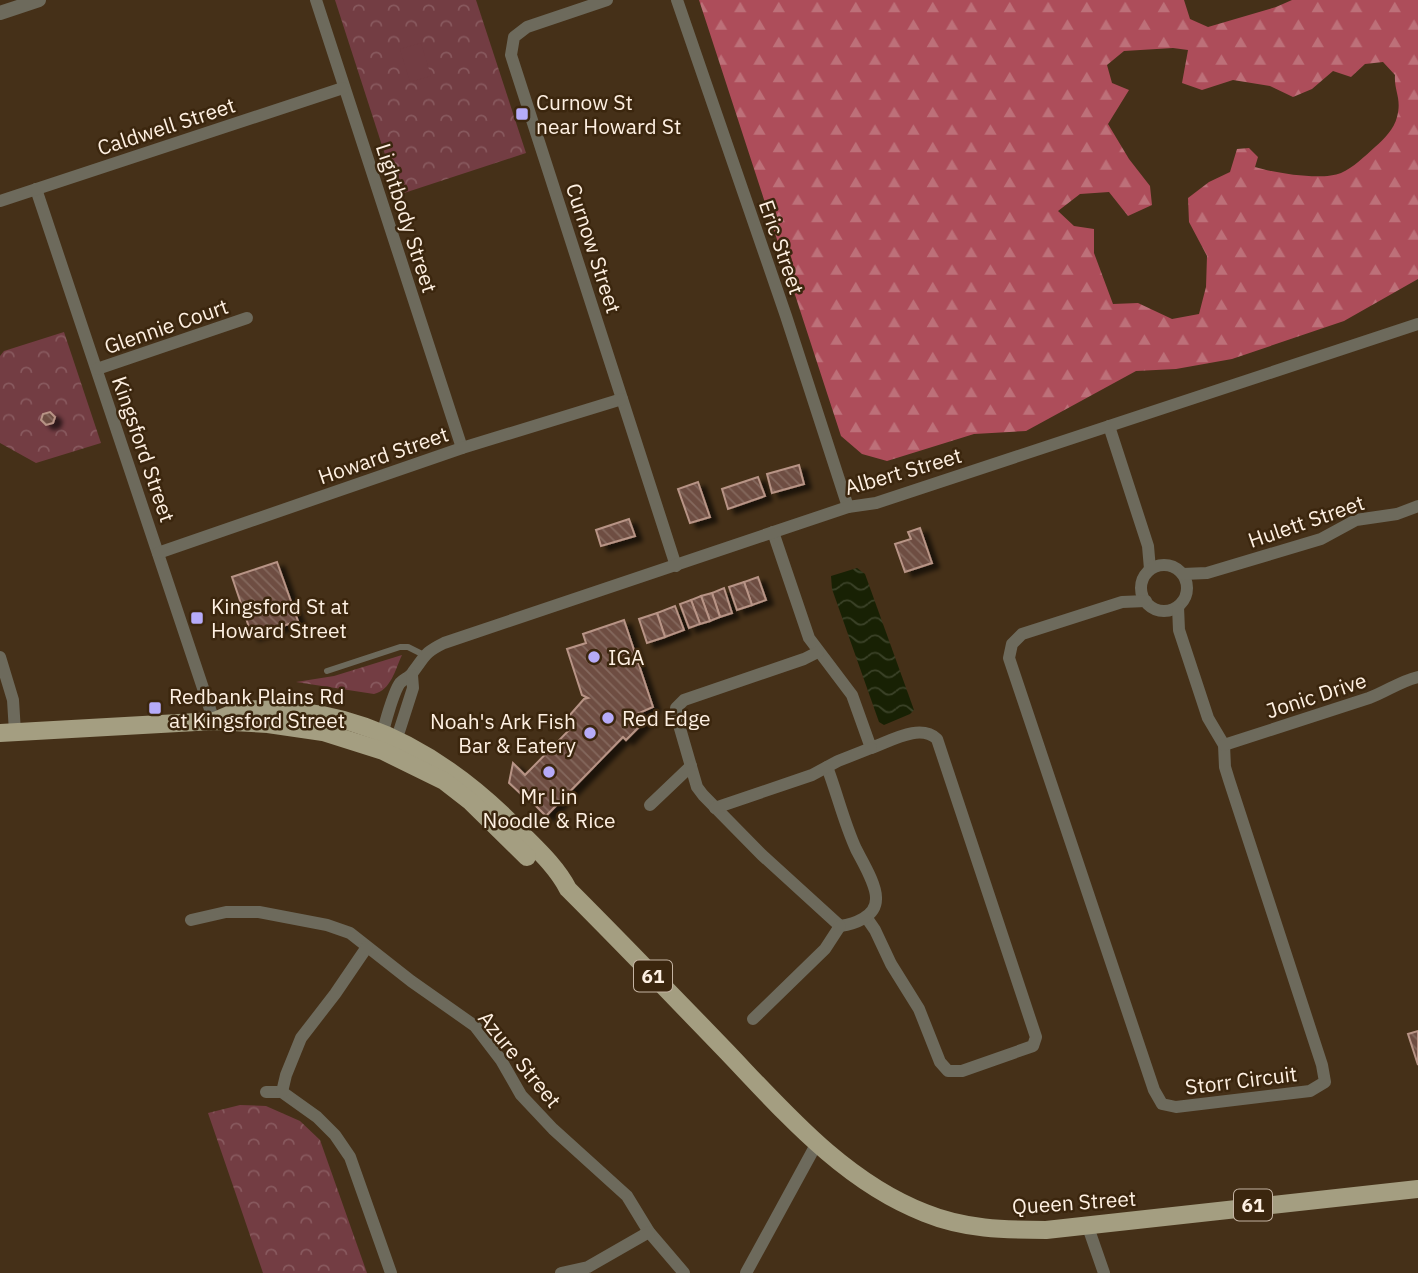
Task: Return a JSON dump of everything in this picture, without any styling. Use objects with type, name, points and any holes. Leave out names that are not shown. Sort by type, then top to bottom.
[{"type":"main road","name":"Queen Street","points":[[8,733],[214,721],[243,710],[300,711],[350,720],[387,741],[444,781],[494,823],[552,881],[568,889],[817,1143],[867,1182],[925,1213],[963,1224],[1000,1230],[1088,1227],[1255,1205],[1418,1189]]},
{"type":"street","points":[[0,13],[38,0]]},
{"type":"street","name":"Lightbody Street","points":[[316,0],[462,448]]},
{"type":"street","name":"Curnow Street","points":[[607,0],[527,26],[514,37],[511,55],[676,566]]},
{"type":"street","name":"Eric Street","points":[[677,0],[786,316],[848,507]]},
{"type":"street","name":"Caldwell Street","points":[[0,201],[343,88]]},
{"type":"street","name":"Kingsford Street","points":[[36,189],[214,721]]},
{"type":"street","name":"Glennie Court","points":[[97,369],[247,318]]},
{"type":"street","name":"Albert Street","points":[[424,655],[444,643],[772,532],[848,507],[877,503],[1418,324]]},
{"type":"street","name":"Howard Street","points":[[159,553],[462,448],[622,399]]},
{"type":"street","points":[[1110,426],[1149,547],[1150,569],[1141,588],[1151,607],[1164,611],[1178,607]]},
{"type":"street","name":"Hulett Street","points":[[1207,573],[1321,539],[1356,520],[1397,514],[1418,506]]},
{"type":"street","points":[[772,532],[809,638],[852,695],[871,748]]},
{"type":"street","points":[[1149,547],[1164,565]]},
{"type":"street","points":[[1150,569],[1164,565],[1183,574],[1207,573]]},
{"type":"street","points":[[1187,587],[1207,573]]},
{"type":"street","points":[[1179,630],[1178,607],[1186,595],[1187,587],[1183,574]]},
{"type":"street","points":[[1122,602],[1141,588]]},
{"type":"street","points":[[1122,602],[1146,601]]},
{"type":"street","name":"Storr Circuit","points":[[1122,602],[1022,634],[1012,643],[1009,658],[1154,1090],[1163,1104],[1176,1107],[1310,1091],[1325,1082],[1322,1065],[1228,780],[1224,745],[1208,718],[1179,630]]},
{"type":"street","points":[[1164,611],[1179,630]]},
{"type":"street","points":[[818,652],[684,701],[676,708],[677,718],[697,787],[762,855],[793,880],[840,926],[854,925],[866,917],[877,899],[827,766]]},
{"type":"street","points":[[387,741],[400,683],[412,674],[424,655]]},
{"type":"street","points":[[0,657],[13,700],[8,733]]},
{"type":"street","name":"Jonic Drive","points":[[1224,745],[1369,698],[1396,684],[1418,677]]},
{"type":"street","points":[[715,808],[812,775],[871,748],[920,731],[930,733],[937,739],[1036,1037],[1033,1046],[962,1071],[948,1071],[940,1062],[919,1009],[866,917]]},
{"type":"street","points":[[650,805],[691,766]]},
{"type":"street","name":"Azure Street","points":[[191,920],[226,912],[258,912],[327,925],[350,933],[475,1026],[501,1060],[521,1095],[553,1129],[627,1196],[649,1233],[684,1273]]},
{"type":"street","points":[[753,1019],[825,949],[840,926]]},
{"type":"street","points":[[282,1092],[301,1038],[367,947]]},
{"type":"street","points":[[266,1092],[282,1092],[317,1117],[335,1135],[350,1157],[391,1273]]},
{"type":"street","points":[[747,1273],[817,1143]]},
{"type":"street","points":[[1088,1227],[1104,1273]]},
{"type":"street","points":[[561,1273],[588,1266],[649,1233]]},
{"type":"lane","points":[[327,671],[400,647],[408,647],[424,655]]},
{"type":"green space","points":[[335,0],[476,0],[526,153],[398,195]]},
{"type":"green space","points":[[699,0],[1184,0],[1190,19],[1208,27],[1292,0],[1418,0],[1418,279],[1344,321],[1232,359],[1176,369],[1136,371],[1026,431],[974,434],[887,461],[862,454],[841,436]],"holes":[[[1173,48],[1188,50],[1182,83],[1202,90],[1233,80],[1270,86],[1293,97],[1312,89],[1333,71],[1351,77],[1365,64],[1383,62],[1395,75],[1399,105],[1396,121],[1388,134],[1359,162],[1341,173],[1310,176],[1263,169],[1255,167],[1258,157],[1249,148],[1237,149],[1230,172],[1209,182],[1188,198],[1189,222],[1207,256],[1206,287],[1199,314],[1172,319],[1138,303],[1113,304],[1094,253],[1094,229],[1074,226],[1058,211],[1080,194],[1109,192],[1128,216],[1152,205],[1150,186],[1129,159],[1108,124],[1129,90],[1112,83],[1107,65],[1124,51]]]},
{"type":"green space","points":[[421,43],[431,76],[410,82],[400,49]]},
{"type":"green space","points":[[64,332],[101,443],[36,463],[0,443],[0,356],[4,351]]},
{"type":"green space","points":[[402,655],[388,684],[374,694],[296,682],[334,676]]},
{"type":"green space","points":[[240,1105],[266,1106],[300,1121],[320,1140],[367,1273],[263,1273],[208,1113]]},
{"type":"water","points":[[857,568],[865,574],[914,710],[884,725],[879,722],[832,589],[831,576]]},
{"type":"building","points":[[50,412],[55,417],[53,423],[46,425],[41,420],[43,414]]},
{"type":"building","points":[[799,465],[804,484],[772,493],[767,474]]},
{"type":"building","points":[[758,477],[765,496],[728,509],[722,489]]},
{"type":"building","points":[[698,482],[710,517],[690,523],[678,489]]},
{"type":"building","points":[[629,519],[635,536],[601,546],[596,530]]},
{"type":"building","points":[[920,528],[932,563],[905,572],[895,544],[911,539],[908,532]]},
{"type":"building","points":[[277,562],[298,621],[252,636],[232,577]]},
{"type":"building","points":[[758,577],[766,600],[752,605],[744,582]]},
{"type":"building","points":[[744,582],[752,605],[737,610],[729,587]]},
{"type":"building","points":[[724,588],[732,613],[720,617],[712,593]]},
{"type":"building","points":[[712,593],[720,617],[710,621],[701,596]]},
{"type":"building","points":[[701,596],[710,621],[700,624],[691,600]]},
{"type":"building","points":[[691,600],[700,624],[689,628],[680,604]]},
{"type":"building","points":[[675,606],[684,630],[665,637],[657,613]]},
{"type":"building","points":[[657,613],[665,637],[647,643],[639,619]]},
{"type":"building","name":"Red Edge","points":[[624,620],[653,707],[639,713],[646,720],[626,740],[623,737],[546,816],[509,783],[513,763],[525,775],[576,723],[569,716],[588,698],[582,695],[567,649],[586,643],[583,634]]},
{"type":"building","points":[[1418,1031],[1418,1065],[1408,1034]]},
{"type":"place","name":"Curnow St near Howard St","points":[[522,114]]},
{"type":"place","name":"Kingsford St at Howard Street","points":[[197,618]]},
{"type":"place","name":"IGA","points":[[594,657]]},
{"type":"place","name":"Redbank Plains Rd at Kingsford Street","points":[[155,708]]},
{"type":"place","name":"Red Edge","points":[[608,718]]},
{"type":"place","name":"Noah's Ark Fish Bar & Eatery","points":[[590,733]]},
{"type":"place","name":"Mr Lin Noodle & Rice","points":[[549,772]]}]
